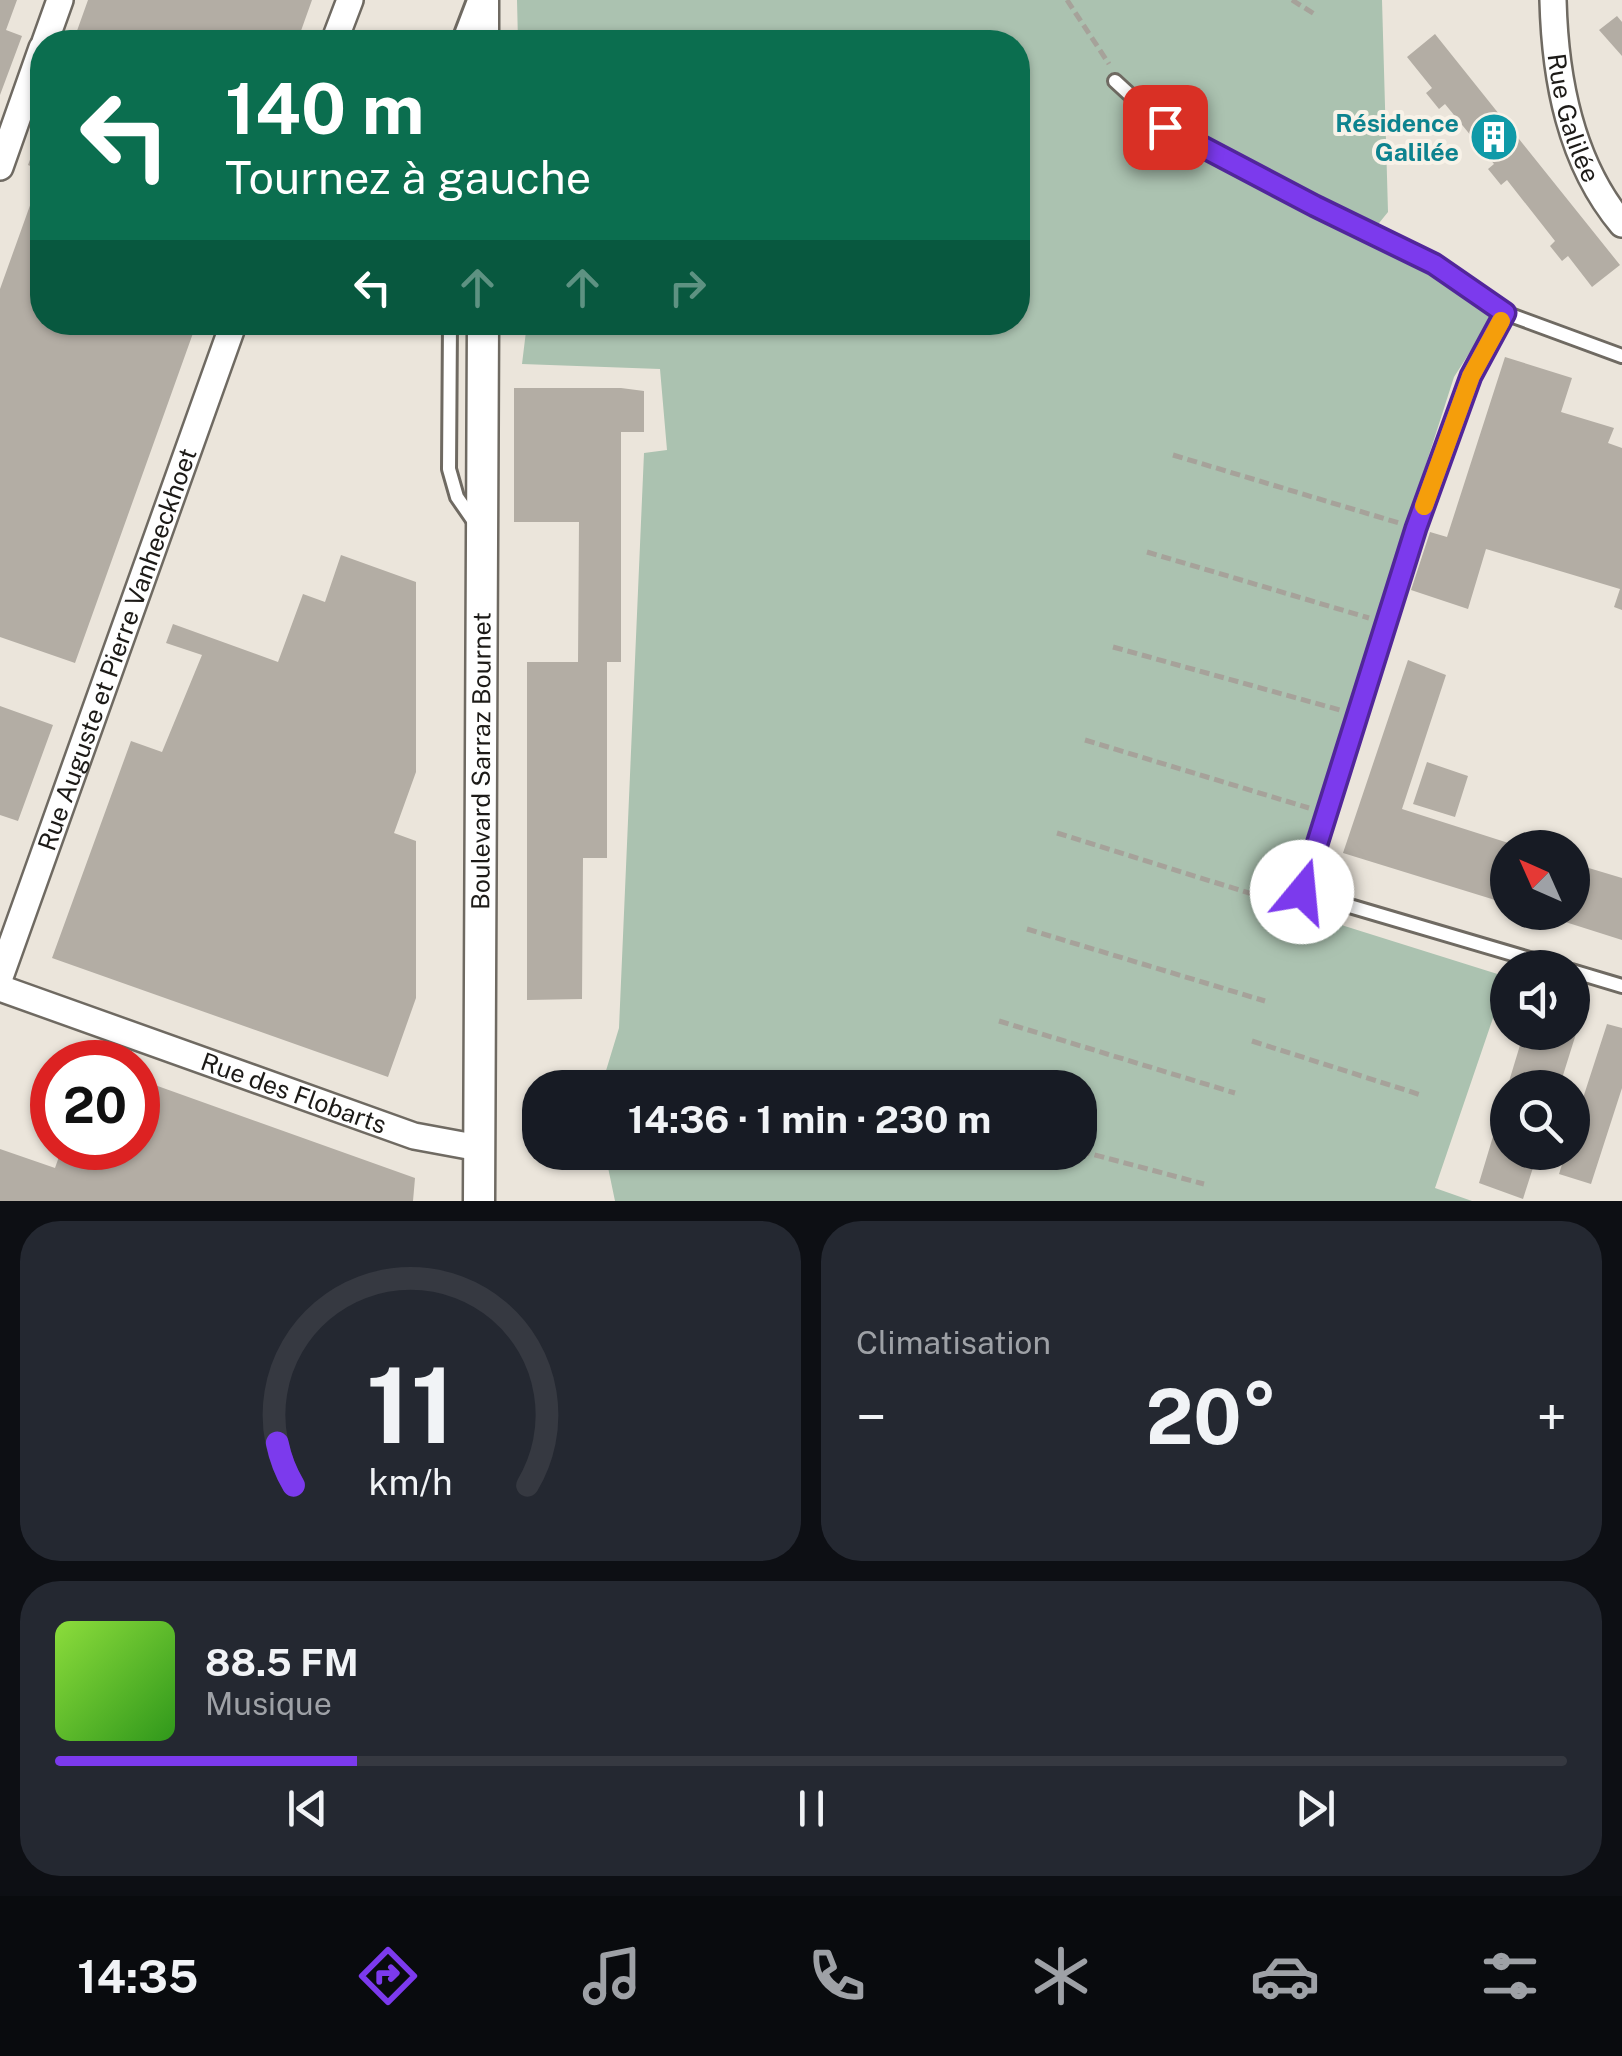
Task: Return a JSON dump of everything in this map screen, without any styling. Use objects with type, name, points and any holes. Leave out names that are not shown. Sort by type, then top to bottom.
[{"type":"street","points":[[49,30],[60,0]]},
{"type":"street","points":[[339,30],[350,0]]},
{"type":"street","points":[[483,30],[484,0]]},
{"type":"street","name":"Rue Galilée","points":[[1553,0],[1556,62],[1568,118],[1588,170],[1622,224]]},
{"type":"street","points":[[0,167],[30,84]]},
{"type":"street","name":"Rue Auguste et Pierre Vanheeckhoet","points":[[0,977],[229,335]]},
{"type":"street","name":"Boulevard Sarraz Bournet","points":[[479,1201],[483,335]]},
{"type":"street","name":"Rue des Flobarts","points":[[0,988],[414,1136],[480,1148]]},
{"type":"lane","points":[[463,30],[474,0]]},
{"type":"lane","points":[[1115,81],[1165,127],[1434,264],[1505,313],[1622,356]]},
{"type":"lane","points":[[1499,950],[1302,892],[1416,528],[1471,376],[1505,313]]},
{"type":"lane","points":[[450,335],[449,469],[457,497],[481,532]]},
{"type":"lane","points":[[1590,976],[1622,986]]},
{"type":"path","points":[[1067,0],[1113,70],[1115,81]]},
{"type":"path","points":[[1292,0],[1316,14]]},
{"type":"path","points":[[1173,455],[1416,528]]},
{"type":"path","points":[[1147,552],[1386,623]]},
{"type":"path","points":[[1113,647],[1357,714]]},
{"type":"path","points":[[1086,740],[1326,813]]},
{"type":"path","points":[[1057,833],[1296,908]]},
{"type":"path","points":[[1027,929],[1265,1001]]},
{"type":"path","points":[[999,1020],[1234,1093]]},
{"type":"path","points":[[1252,1041],[1421,1095]]},
{"type":"path","points":[[1097,1156],[1204,1184]]},
{"type":"green space","points":[[517,0],[1382,0],[1388,212],[1371,233],[1496,311],[1454,377],[1284,907],[1490,972],[1490,1027],[1435,1188],[1472,1201],[615,1201],[609,1170],[1097,1170],[1097,1070],[606,1070],[619,1028],[644,453],[667,450],[660,369],[522,364],[526,335],[1030,335],[1030,30],[518,30]]},
{"type":"building","points":[[0,0],[17,0],[6,30],[22,36],[0,95]]},
{"type":"building","points":[[88,0],[312,0],[301,30],[77,30]]},
{"type":"building","points":[[1617,16],[1622,22],[1622,56],[1599,30]]},
{"type":"building","name":"Résidence Galilée","points":[[1435,34],[1620,265],[1592,287],[1568,256],[1562,261],[1550,246],[1555,241],[1507,180],[1501,185],[1488,169],[1494,164],[1445,104],[1439,109],[1426,93],[1432,88],[1407,57]]},
{"type":"building","points":[[30,205],[30,335],[192,335],[75,663],[0,637],[0,289]]},
{"type":"building","points":[[1505,357],[1572,378],[1561,412],[1614,428],[1608,443],[1622,448],[1622,610],[1614,607],[1620,589],[1486,549],[1468,609],[1411,590],[1430,532],[1447,537]]},
{"type":"building","points":[[514,388],[644,391],[644,432],[621,432],[621,662],[607,662],[607,858],[583,858],[582,999],[527,1000],[527,662],[578,662],[579,522],[514,522]]},
{"type":"building","points":[[341,555],[416,582],[416,772],[394,833],[416,841],[416,998],[388,1077],[52,958],[131,741],[162,752],[202,655],[166,643],[173,624],[278,662],[303,594],[325,602]]},
{"type":"building","points":[[1408,660],[1446,675],[1402,809],[1490,837],[1490,898],[1343,853]]},
{"type":"building","points":[[0,706],[53,725],[18,821],[0,815]]},
{"type":"building","points":[[1427,762],[1468,776],[1455,817],[1413,804]]},
{"type":"building","points":[[1590,868],[1622,878],[1622,940],[1590,930]]},
{"type":"building","points":[[1607,1024],[1622,1028],[1622,1088],[1591,1184],[1559,1174],[1560,1170],[1590,1170],[1590,1076]]},
{"type":"building","points":[[1519,1050],[1571,1050],[1565,1070],[1512,1070]]},
{"type":"building","points":[[160,1087],[415,1178],[413,1201],[0,1201],[0,1149],[30,1159],[30,1170],[160,1170]]},
{"type":"building","points":[[1490,1146],[1490,1170],[1532,1170],[1523,1199],[1479,1183]]},
{"type":"slow traffic","points":[[1424,506],[1471,376],[1501,321]]},
{"type":"place","name":"Résidence Galilée","points":[[1494,137]]},
{"type":"route","points":[[1165,127],[1434,264],[1505,313],[1471,376],[1416,528],[1302,892]]}]
